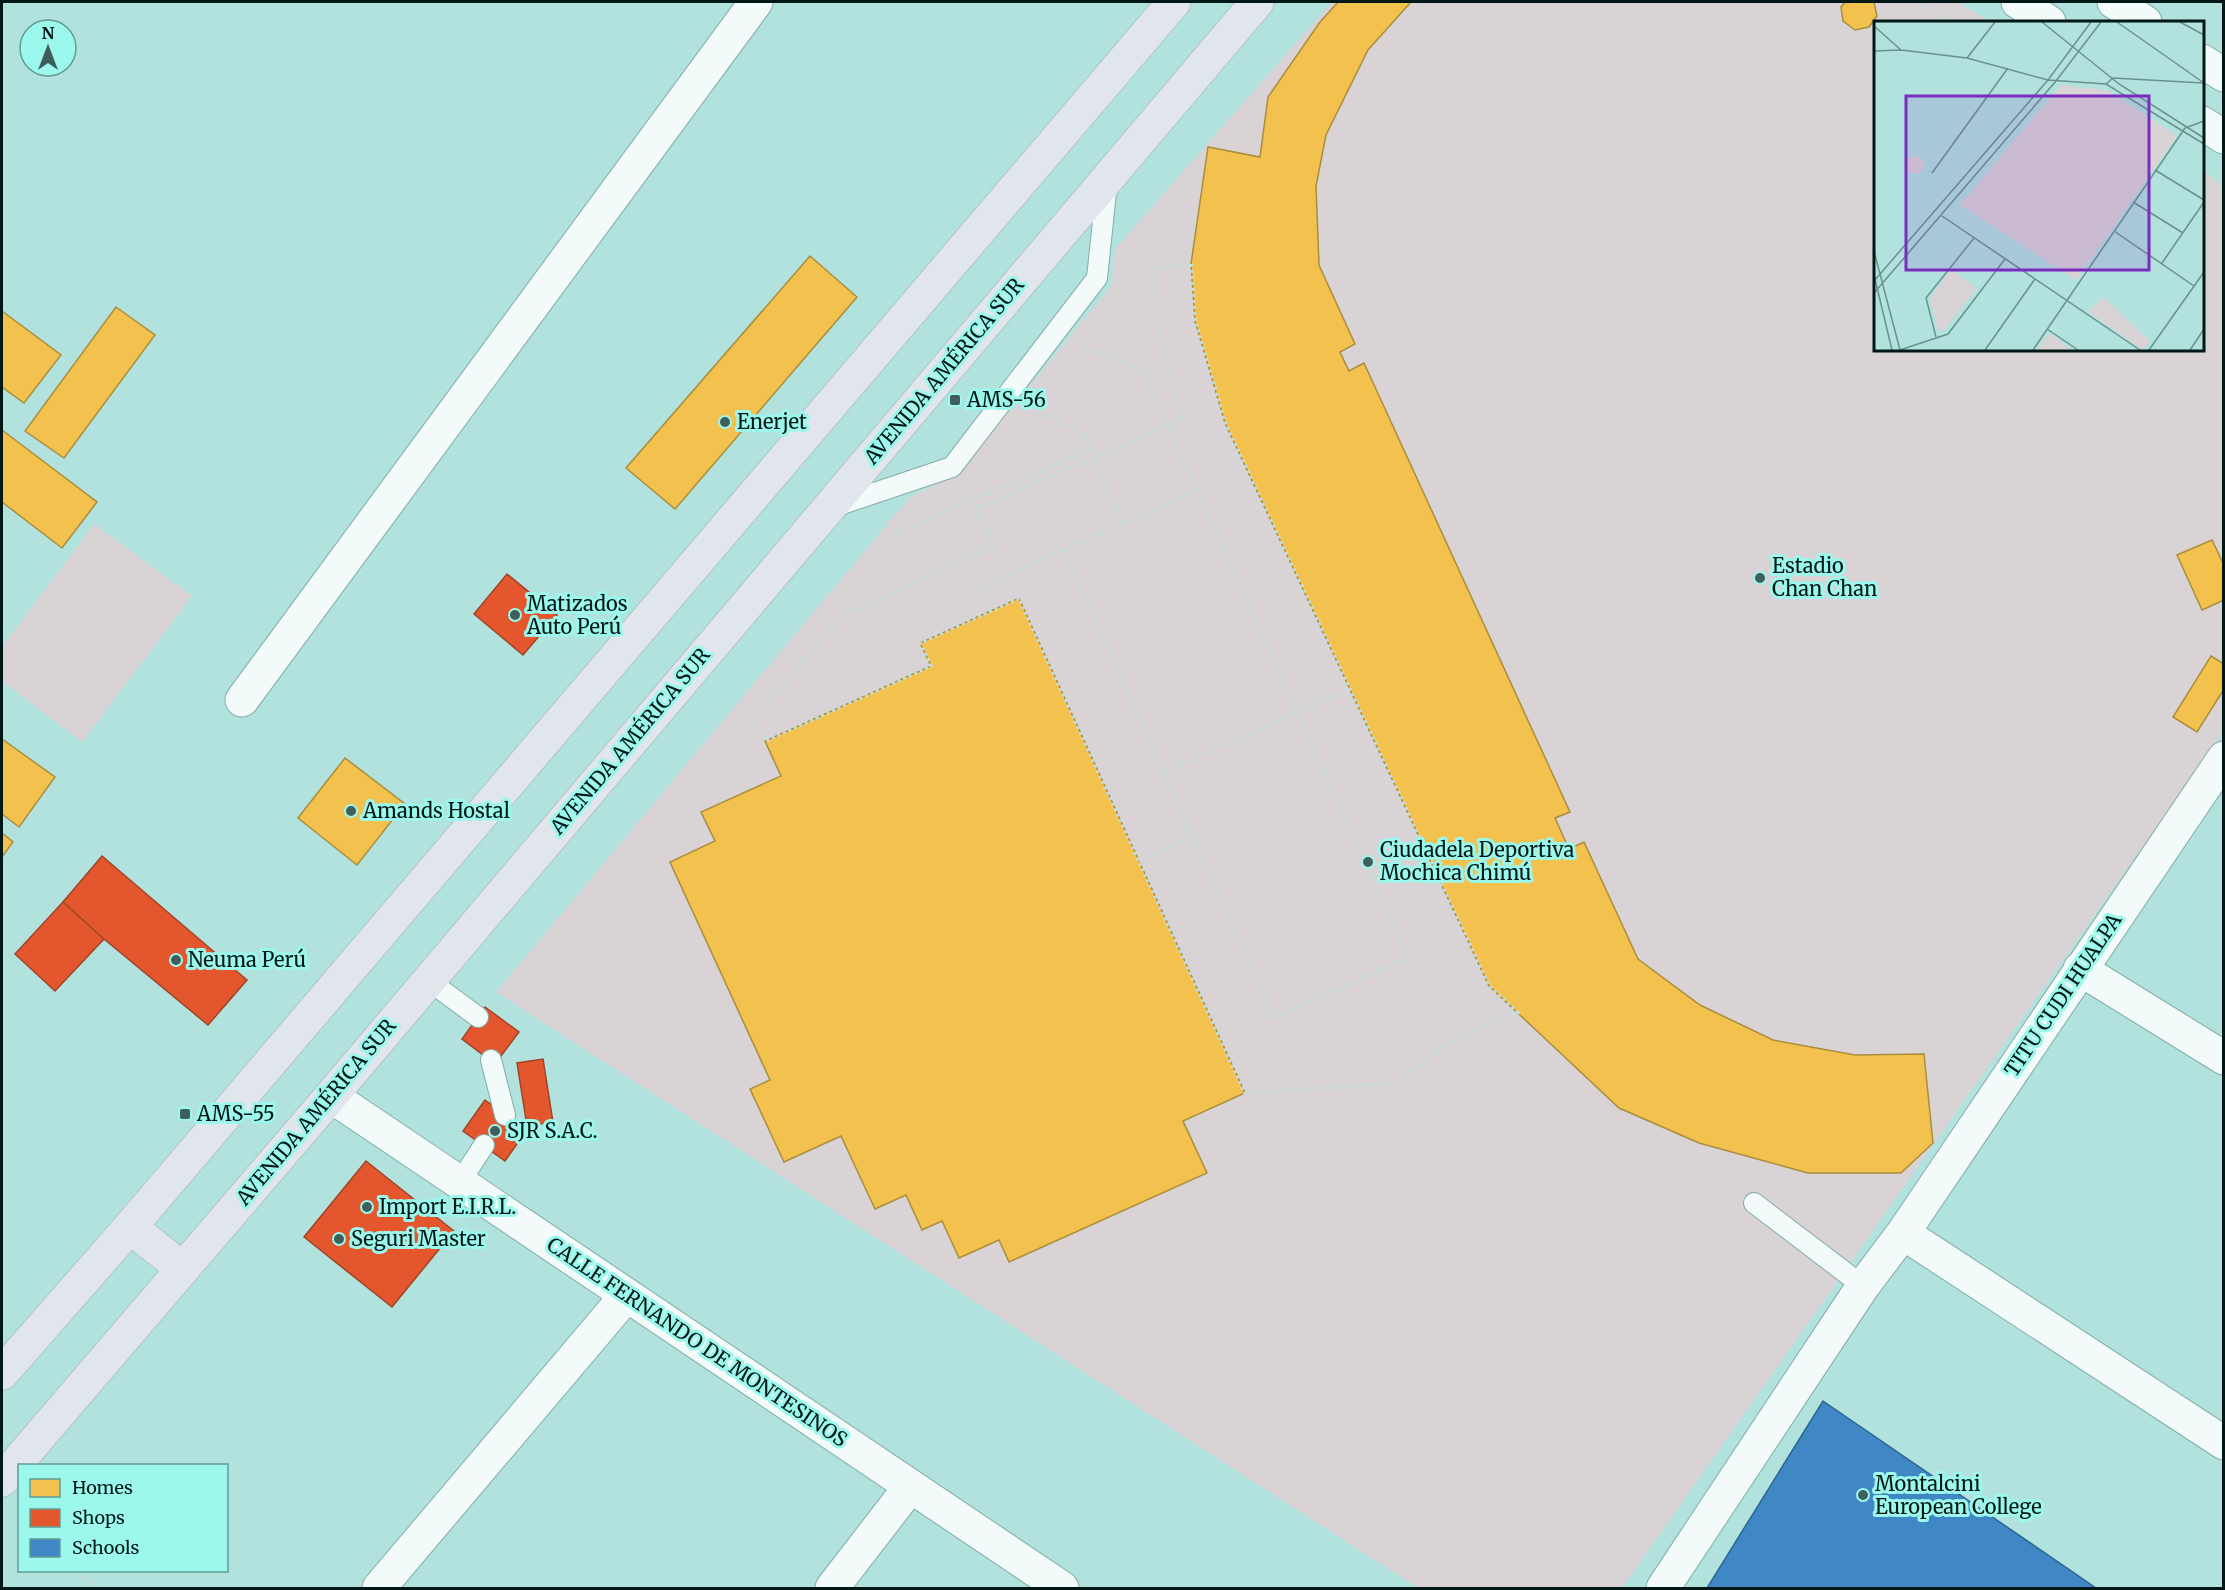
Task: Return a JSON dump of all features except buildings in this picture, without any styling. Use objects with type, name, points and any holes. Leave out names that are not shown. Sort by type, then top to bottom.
[{"type":"main road","points":[[2,1373],[130,1227],[1174,2]]},
{"type":"main road","name":"AVENIDA AMÉRICA SUR","points":[[2,1480],[332,1095],[1257,2]]},
{"type":"main road","points":[[130,1227],[183,1269]]},
{"type":"street","points":[[242,700],[756,2]]},
{"type":"street","points":[[2018,2],[2047,21]]},
{"type":"street","points":[[2114,2],[2143,21]]},
{"type":"street","points":[[2204,62],[2223,75]]},
{"type":"street","points":[[2204,124],[2223,137]]},
{"type":"street","name":"TITU CUDI HUALPA","points":[[1663,1588],[1863,1286],[1903,1233],[2223,758]]},
{"type":"street","points":[[2080,969],[2223,1058]]},
{"type":"street","name":"CALLE FERNANDO DE MONTESINOS","points":[[332,1095],[1062,1588]]},
{"type":"street","points":[[1903,1233],[2223,1443]]},
{"type":"street","points":[[379,1588],[627,1295]]},
{"type":"street","points":[[832,1588],[910,1487]]},
{"type":"lane","points":[[827,508],[952,467],[1097,278],[1108,178]]},
{"type":"lane","points":[[428,980],[478,1017]]},
{"type":"lane","points":[[491,1060],[505,1115]]},
{"type":"lane","points":[[460,1182],[484,1146]]},
{"type":"lane","points":[[1754,1203],[1863,1286]]},
{"type":"path","points":[[1916,2],[1948,21]]},
{"type":"path","points":[[1191,264],[1195,321],[1225,423],[1489,986],[1518,1013],[1465,1033],[1395,1083],[1245,1093],[1019,598],[920,643],[931,666],[765,741],[754,719],[842,616],[993,546],[975,509],[1094,458],[1183,419],[1163,345],[1152,270],[1191,264]]},
{"type":"path","points":[[1064,550],[1274,1017],[1408,958],[1143,370],[1078,345]]},
{"type":"path","points":[[1029,406],[1084,435],[1123,523]]},
{"type":"path","points":[[893,534],[1090,448]]},
{"type":"path","points":[[976,589],[1197,490]]},
{"type":"path","points":[[1164,772],[1349,689]]},
{"type":"path","points":[[1139,861],[1193,836]]},
{"type":"path","points":[[80,1572],[97,1588]]},
{"type":"shaded area","name":"Ciudadela Deportiva Mochica Chimú","points":[[1332,2],[1957,2],[1989,21],[1874,21],[1874,351],[2204,351],[2204,172],[2223,186],[2223,732],[1622,1588],[1418,1588],[496,992],[910,497],[958,474],[1111,286],[1115,249]]},
{"type":"shaded area","points":[[94,524],[192,596],[82,742],[2,681],[2,647]]},
{"type":"place","name":"AMS-56","points":[[955,400]]},
{"type":"place","name":"Enerjet","points":[[725,422]]},
{"type":"place","name":"Estadio Chan Chan","points":[[1760,578]]},
{"type":"place","name":"Matizados Auto Perú","points":[[515,615]]},
{"type":"place","name":"Amands Hostal","points":[[351,811]]},
{"type":"place","name":"Ciudadela Deportiva Mochica Chimú","points":[[1368,862]]},
{"type":"place","name":"Neuma Perú","points":[[176,960]]},
{"type":"place","name":"AMS-55","points":[[185,1114]]},
{"type":"place","name":"SJR S.A.C.","points":[[495,1131]]},
{"type":"place","name":"Import E.I.R.L.","points":[[367,1207]]},
{"type":"place","name":"Seguri Master","points":[[339,1239]]},
{"type":"place","name":"Montalcini European College","points":[[1863,1495]]}]
